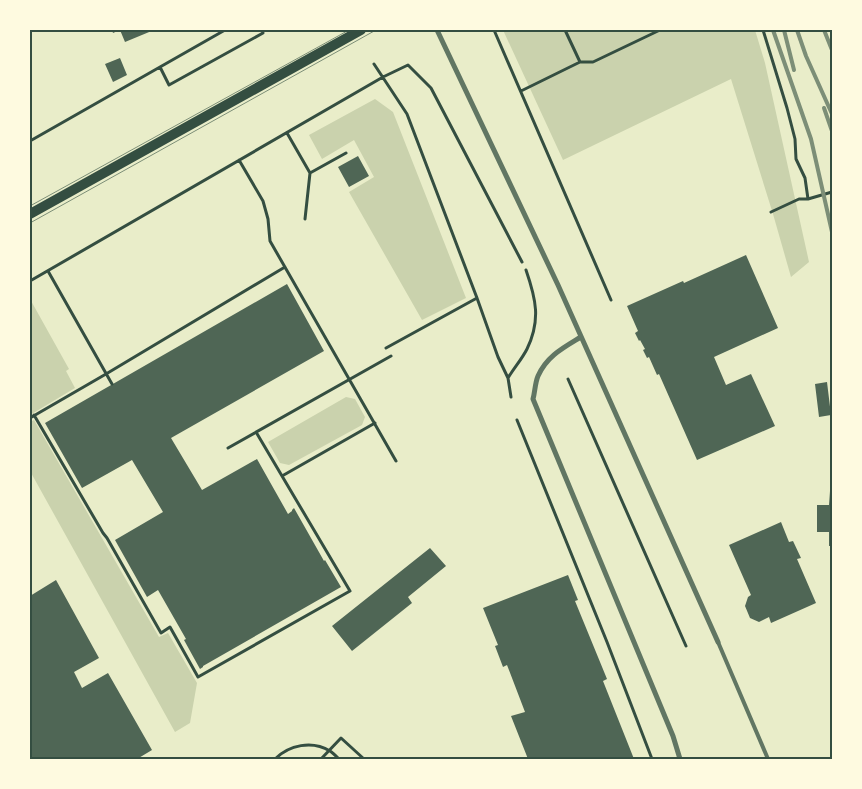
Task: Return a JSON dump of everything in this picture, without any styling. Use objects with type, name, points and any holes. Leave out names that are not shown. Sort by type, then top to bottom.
[{"type":"main road","points":[[30,214],[361,30]]},
{"type":"street","points":[[437,30],[582,337],[718,642]]},
{"type":"street","points":[[582,337],[555,353],[548,360],[537,377],[533,400],[673,736],[680,759]]},
{"type":"lane","points":[[718,642],[768,759]]},
{"type":"path","points":[[30,141],[225,30]]},
{"type":"path","points":[[160,67],[169,85],[263,33],[262,30]]},
{"type":"path","points":[[494,30],[611,300]]},
{"type":"path","points":[[565,30],[580,62]]},
{"type":"path","points":[[521,91],[580,62],[594,62],[660,30]]},
{"type":"path","points":[[763,30],[787,108],[795,139],[796,159],[804,178],[808,199]]},
{"type":"path","points":[[374,64],[406,114],[498,357],[508,378],[513,405]]},
{"type":"path","points":[[30,281],[383,77],[408,65],[431,88],[525,268],[530,283],[535,301],[536,317],[526,350],[508,378]]},
{"type":"path","points":[[287,133],[310,173],[305,219]]},
{"type":"path","points":[[310,173],[346,153]]},
{"type":"path","points":[[239,160],[263,201],[268,219],[270,241],[396,461]]},
{"type":"path","points":[[771,212],[799,199],[808,199],[832,192]]},
{"type":"path","points":[[30,418],[285,267]]},
{"type":"path","points":[[48,271],[112,384]]},
{"type":"path","points":[[386,348],[477,298]]},
{"type":"path","points":[[228,448],[391,356]]},
{"type":"path","points":[[568,379],[686,646]]},
{"type":"path","points":[[515,412],[652,759]]},
{"type":"path","points":[[34,415],[161,633],[170,627],[198,677],[350,591],[256,432]]},
{"type":"path","points":[[282,476],[374,423]]},
{"type":"path","points":[[321,759],[341,738],[364,759]]},
{"type":"path","points":[[275,759],[292,747],[304,745],[317,746],[329,750],[339,759]]},
{"type":"green space","points":[[503,30],[755,30],[765,63],[809,262],[791,277],[731,79],[563,160]]},
{"type":"green space","points":[[375,99],[393,112],[466,298],[422,320],[349,192],[374,177],[354,140],[322,159],[309,135]]},
{"type":"green space","points":[[30,299],[69,369],[66,371],[75,388],[30,415]]},
{"type":"green space","points":[[346,397],[355,399],[365,417],[362,425],[289,465],[280,463],[268,442]]},
{"type":"green space","points":[[34,420],[159,637],[168,633],[197,683],[190,723],[175,732],[30,471],[30,422]]},
{"type":"building","points":[[120,30],[154,30],[125,42]]},
{"type":"building","points":[[120,58],[127,75],[113,82],[105,64]]},
{"type":"building","points":[[358,156],[369,176],[349,187],[338,167]]},
{"type":"building","points":[[746,255],[778,328],[714,357],[726,385],[751,374],[775,426],[697,460],[659,374],[657,375],[649,357],[647,358],[643,350],[645,349],[635,333],[638,331],[627,306]]},
{"type":"building","points":[[287,284],[324,351],[171,438],[202,490],[257,459],[288,514],[294,508],[341,587],[200,669],[184,640],[186,639],[158,590],[147,597],[115,540],[163,512],[132,460],[82,488],[45,423]]},
{"type":"building","points":[[827,382],[831,415],[819,417],[815,384]]},
{"type":"building","points":[[830,491],[832,491],[832,546],[829,546],[829,532],[817,532],[817,505],[829,505]]},
{"type":"building","points":[[781,522],[789,542],[793,541],[801,558],[797,559],[816,603],[771,623],[769,617],[759,622],[750,618],[745,606],[748,597],[751,595],[729,545]]},
{"type":"building","points":[[430,548],[446,566],[408,597],[412,603],[352,651],[332,626]]},
{"type":"building","points":[[568,575],[578,600],[575,601],[607,679],[603,681],[634,759],[528,759],[511,716],[525,712],[507,665],[503,667],[495,646],[498,645],[483,608]]},
{"type":"building","points":[[56,580],[99,658],[74,672],[82,688],[108,673],[152,750],[137,759],[30,759],[30,596]]},
{"type":"tram line","points":[[30,206],[349,30]]},
{"type":"tram line","points":[[30,223],[376,30]]},
{"type":"railway","points":[[773,30],[811,139],[832,232]]},
{"type":"railway","points":[[784,30],[794,70]]},
{"type":"railway","points":[[797,30],[806,56],[832,114]]},
{"type":"railway","points":[[824,30],[832,50]]},
{"type":"railway","points":[[824,108],[832,131]]}]
